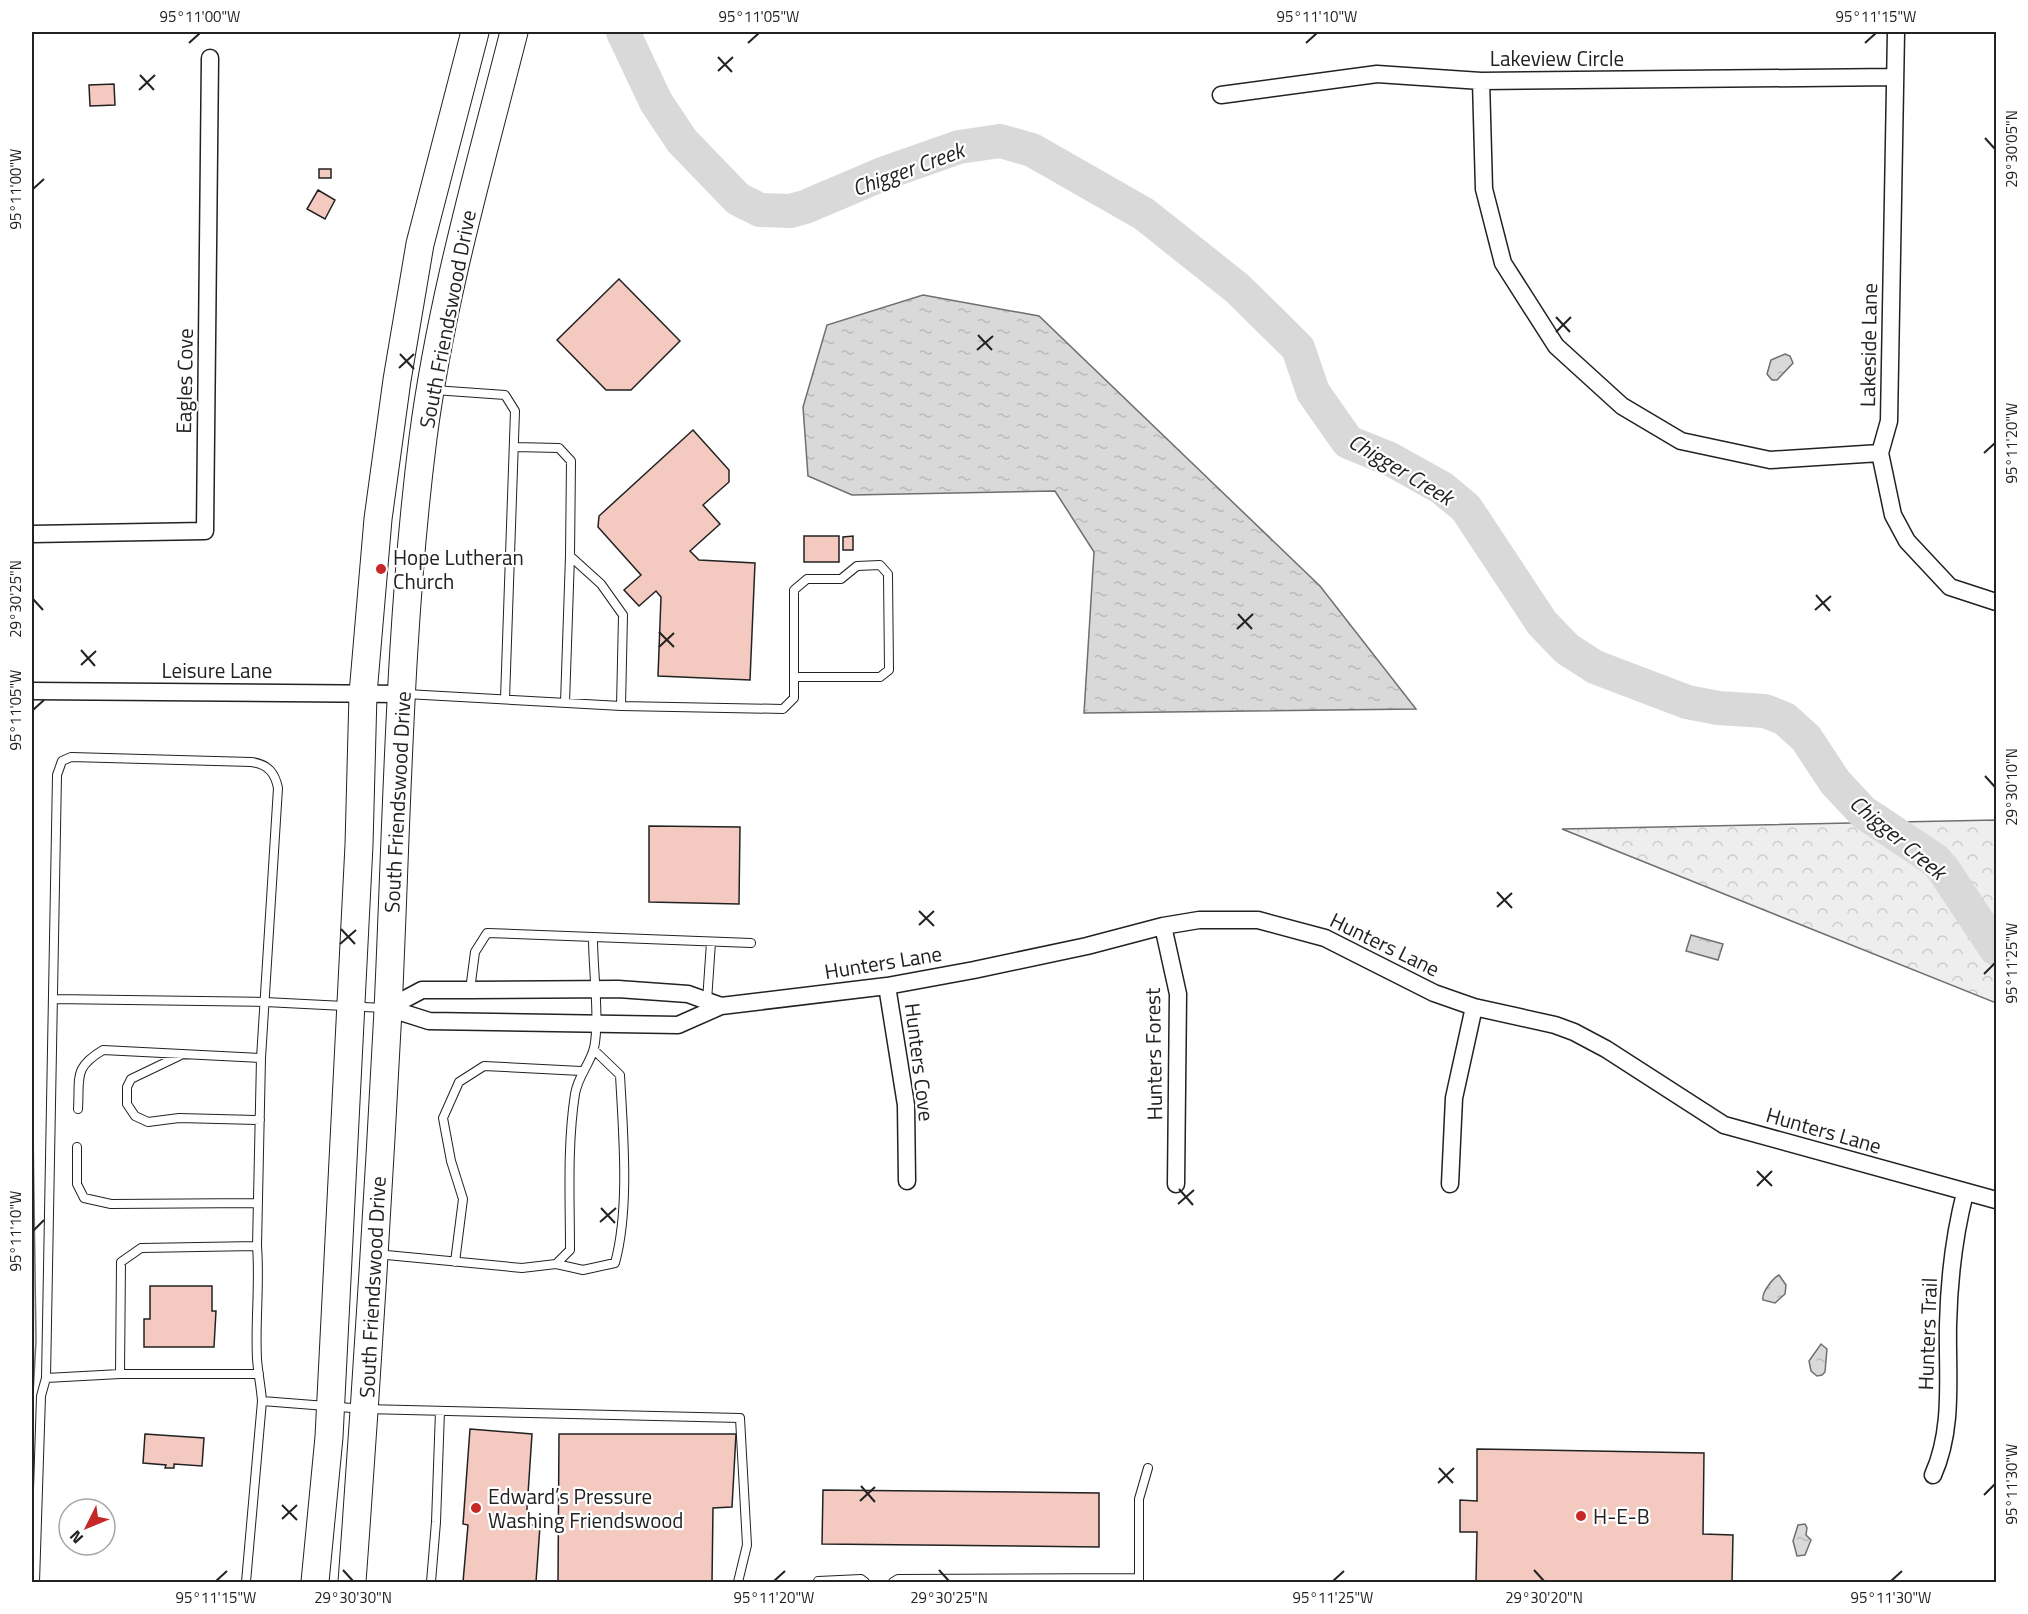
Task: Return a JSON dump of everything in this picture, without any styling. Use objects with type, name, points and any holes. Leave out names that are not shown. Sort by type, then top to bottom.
[{"type":"main road","name":"South Friendswood Drive","points":[[315,1582],[330,1407],[351,1005],[363,694],[378,519],[410,300],[437,174],[475,32]]},
{"type":"main road","name":"South Friendswood Drive","points":[[352,1582],[365,1409],[403,694],[416,500],[430,390],[466,215],[514,32]]},
{"type":"street","name":"Lakeside Lane","points":[[1896,32],[1889,422],[1880,453],[1893,515],[1907,541],[1950,587],[1996,602]]},
{"type":"street","name":"Eagles Cove","points":[[32,534],[205,531],[210,58]]},
{"type":"street","name":"Lakeview Circle","points":[[1221,95],[1377,74],[1481,81],[1895,77]]},
{"type":"street","points":[[1481,81],[1484,189],[1503,262],[1556,346],[1622,406],[1681,441],[1770,460],[1880,453]]},
{"type":"street","name":"Leisure Lane","points":[[32,691],[403,694]]},
{"type":"street","name":"Hunters Lane","points":[[388,1008],[422,990],[594,989],[688,994],[714,1003],[887,986],[1076,948],[1163,926],[1226,918],[1258,920],[1289,926],[1324,938],[1434,993],[1474,1007],[1555,1025],[1574,1032],[1606,1049],[1724,1125],[1996,1200]]},
{"type":"street","name":"Hunters Forest","points":[[1163,926],[1178,994],[1176,1184]]},
{"type":"street","name":"Hunters Cove","points":[[887,986],[906,1105],[907,1180]]},
{"type":"street","name":"Hunters Lane","points":[[388,1008],[429,1021],[678,1025],[714,1003]]},
{"type":"street","points":[[1450,1184],[1454,1098],[1474,1007]]},
{"type":"street","name":"Hunters Trail","points":[[1933,1475],[1943,1452],[1947,1428],[1948,1322],[1952,1260],[1957,1222],[1965,1193]]},
{"type":"lane","points":[[430,390],[505,395],[515,411],[505,699]]},
{"type":"lane","points":[[514,447],[559,448],[571,461],[565,703]]},
{"type":"lane","points":[[570,556],[601,585],[623,615],[621,706]]},
{"type":"lane","points":[[403,694],[621,706],[783,709],[794,698],[794,677],[794,590],[807,579],[841,579],[857,566],[880,565],[888,574],[889,670],[880,677],[794,677]]},
{"type":"lane","points":[[35,1582],[41,1396],[46,1378],[57,775],[62,761],[80,757],[259,763],[276,776],[278,789],[261,1058],[257,1203],[259,1374],[262,1401],[246,1582]]},
{"type":"lane","points":[[470,990],[475,952],[487,933],[593,939],[751,943]]},
{"type":"lane","points":[[556,1264],[570,1250],[570,1163],[575,1093],[581,1071],[594,1050],[596,1024],[593,939]]},
{"type":"lane","points":[[711,942],[714,1003]]},
{"type":"lane","points":[[53,999],[265,1002],[388,1008]]},
{"type":"lane","points":[[78,1109],[80,1071],[85,1061],[103,1050],[179,1056],[261,1058]]},
{"type":"lane","points":[[373,1254],[522,1268],[556,1264],[583,1270],[615,1263],[621,1240],[623,1138],[620,1075],[594,1050]]},
{"type":"lane","points":[[179,1056],[131,1079],[127,1087],[127,1104],[135,1116],[148,1122],[180,1118],[260,1120]]},
{"type":"lane","points":[[455,1262],[463,1199],[451,1161],[442,1118],[459,1082],[484,1066],[581,1071]]},
{"type":"lane","points":[[77,1147],[77,1184],[84,1198],[111,1204],[257,1203]]},
{"type":"lane","points":[[120,1374],[121,1262],[141,1248],[257,1246]]},
{"type":"lane","points":[[46,1378],[120,1374],[259,1374]]},
{"type":"lane","points":[[262,1401],[365,1409],[740,1418],[747,1545],[738,1582]]},
{"type":"lane","points":[[431,1582],[436,1522],[440,1411]]},
{"type":"lane","points":[[892,1582],[898,1579],[1138,1580],[1139,1499],[1149,1468]]},
{"type":"lane","points":[[819,1581],[861,1578],[865,1582]]},
{"type":"green space","points":[[1996,820],[1996,1003],[1562,829]]},
{"type":"green space","points":[[32,1057],[36,1341],[32,1412]]},
{"type":"water","points":[[923,295],[1039,316],[1320,586],[1416,709],[1084,713],[1094,552],[1055,491],[852,495],[808,476],[803,407],[827,325]]},
{"type":"water","points":[[1785,354],[1790,356],[1793,363],[1777,380],[1772,380],[1767,374],[1771,360]]},
{"type":"water","points":[[1691,935],[1723,944],[1718,960],[1686,951]]},
{"type":"water","points":[[1779,1275],[1786,1285],[1785,1294],[1775,1303],[1763,1300],[1768,1286]]},
{"type":"water","points":[[1821,1344],[1827,1349],[1825,1372],[1817,1376],[1811,1371],[1809,1361]]},
{"type":"water","points":[[1805,1524],[1806,1535],[1811,1540],[1805,1555],[1797,1556],[1793,1541],[1798,1525]]},
{"type":"building","points":[[114,84],[115,105],[90,106],[89,85]]},
{"type":"building","points":[[319,169],[331,169],[331,178],[319,178]]},
{"type":"building","points":[[318,190],[335,200],[325,219],[307,209]]},
{"type":"building","points":[[619,279],[680,341],[631,390],[606,390],[557,340]]},
{"type":"building","points":[[693,430],[729,470],[729,482],[703,505],[720,524],[690,551],[699,560],[755,563],[750,680],[658,676],[661,597],[656,591],[639,606],[624,590],[641,575],[598,527],[599,516]]},
{"type":"building","points":[[804,536],[839,536],[839,562],[804,562]]},
{"type":"building","points":[[853,536],[853,550],[843,550],[843,537]]},
{"type":"building","points":[[649,826],[740,827],[739,904],[649,902]]},
{"type":"building","points":[[150,1286],[212,1286],[212,1311],[216,1311],[214,1347],[144,1347],[144,1319],[150,1319]]},
{"type":"building","points":[[470,1429],[532,1434],[526,1524],[540,1526],[536,1582],[463,1582],[468,1525],[463,1524]]},
{"type":"building","points":[[145,1434],[204,1438],[202,1466],[174,1464],[174,1468],[165,1468],[166,1465],[143,1463]]},
{"type":"building","points":[[559,1434],[736,1434],[732,1507],[713,1508],[712,1582],[558,1582]]},
{"type":"building","name":"H-E-B","points":[[1477,1449],[1704,1453],[1703,1534],[1733,1535],[1732,1582],[1476,1582],[1477,1532],[1460,1532],[1460,1500],[1477,1501]]},
{"type":"building","points":[[823,1490],[1099,1493],[1099,1547],[822,1544]]},
{"type":"waterway","name":"Chigger Creek","points":[[623,32],[656,102],[682,141],[738,199],[760,210],[790,211],[805,207],[885,173],[959,147],[1000,141],[1032,150],[1144,214],[1237,288],[1298,348],[1313,392],[1348,442],[1390,459],[1442,488],[1466,508],[1542,623],[1567,649],[1595,667],[1687,702],[1718,708],[1765,711],[1785,719],[1806,738],[1835,782],[1863,812],[1935,860],[1996,949]]},
{"type":"place","name":"Hope Lutheran Church","points":[[381,569]]},
{"type":"place","name":"Edward’s Pressure Washing Friendswood","points":[[476,1508]]},
{"type":"place","name":"H-E-B","points":[[1581,1516]]}]
